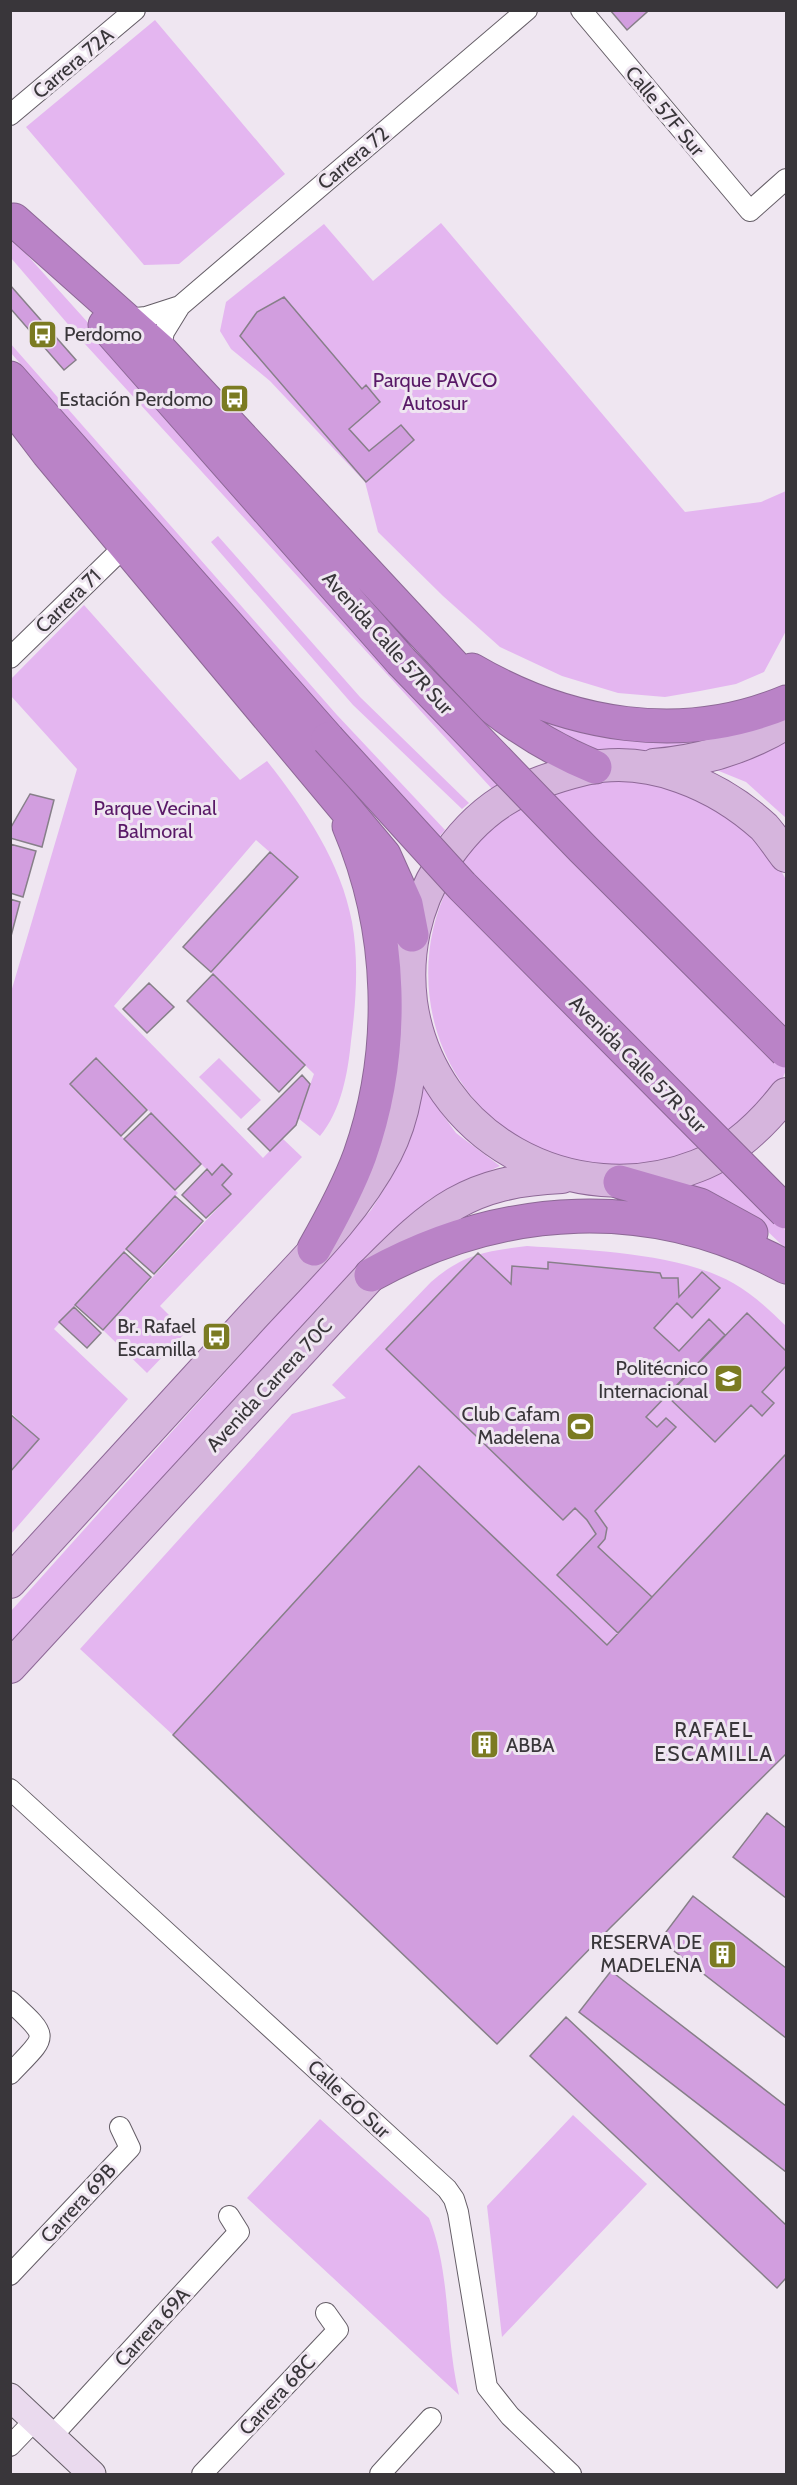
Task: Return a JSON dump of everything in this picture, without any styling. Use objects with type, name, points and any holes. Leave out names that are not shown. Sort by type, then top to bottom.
[{"type":"highway","points":[[12,218],[160,350],[437,645],[491,706],[523,731],[558,751],[595,767]]},
{"type":"highway","name":"Avenida Calle 57R Sur","points":[[12,218],[402,661],[583,849],[786,1051]]},
{"type":"highway","name":"Avenida Calle 57R Sur","points":[[10,378],[328,739],[462,886],[786,1212]]},
{"type":"highway","points":[[10,403],[48,453],[384,855],[406,904],[412,935]]},
{"type":"highway","points":[[437,645],[470,669],[531,701],[579,716],[617,723],[657,726],[696,724],[735,718],[786,702]]},
{"type":"highway","points":[[314,1249],[340,1203],[360,1155],[375,1104],[383,1053],[385,1011],[382,948],[373,896],[358,846],[337,797]]},
{"type":"highway","points":[[620,1182],[674,1196],[725,1217],[768,1246],[786,1263]]},
{"type":"highway","points":[[371,1275],[433,1244],[465,1233],[521,1221],[567,1216],[613,1216],[670,1224],[737,1244],[786,1268]]},
{"type":"main road","points":[[10,1582],[314,1249],[351,1205],[387,1151],[400,1117],[408,1085],[413,1014],[409,962],[412,935],[429,885],[457,840],[496,804],[543,779],[595,767],[677,763],[717,754],[743,746],[786,723]]},
{"type":"main road","points":[[635,766],[683,777],[727,798],[765,829],[786,856]]},
{"type":"main road","points":[[413,1014],[423,1047],[437,1078],[457,1106],[481,1131],[519,1156],[539,1166],[572,1177],[620,1182],[660,1178],[698,1166],[734,1147],[765,1121],[786,1094]]},
{"type":"main road","name":"Avenida Carrera 70C","points":[[10,1667],[408,1237],[446,1207],[486,1189],[510,1182],[572,1177]]},
{"type":"street","name":"Carrera 72A","points":[[10,115],[135,10]]},
{"type":"street","name":"Carrera 72","points":[[160,350],[164,332],[180,306],[527,10]]},
{"type":"street","name":"Calle 57F Sur","points":[[581,10],[750,211],[786,179]]},
{"type":"street","name":"Carrera 72","points":[[126,319],[146,317],[180,306]]},
{"type":"street","name":"Carrera 71","points":[[10,658],[126,545]]},
{"type":"street","name":"Calle 60 Sur","points":[[10,1789],[447,2189],[454,2199],[458,2212],[487,2387],[510,2416],[572,2475]]},
{"type":"street","points":[[10,2001],[39,2028],[41,2036],[37,2046],[10,2074]]},
{"type":"street","name":"Carrera 69B","points":[[10,2275],[130,2148],[120,2127]]},
{"type":"street","name":"Carrera 69A","points":[[10,2446],[43,2428],[239,2232],[229,2216]]},
{"type":"street","name":"Carrera 68C","points":[[202,2475],[338,2330],[326,2313]]},
{"type":"street","points":[[10,2397],[92,2475]]},
{"type":"street","points":[[380,2475],[431,2418]]},
{"type":"green space","points":[[155,20],[285,174],[179,264],[144,265],[26,127]]},
{"type":"green space","name":"Parque PAVCO Autosur","points":[[441,223],[685,512],[761,502],[786,491],[786,631],[764,672],[736,684],[665,697],[618,693],[562,676],[500,647],[443,596],[378,532],[365,482],[270,381],[231,349],[220,331],[226,302],[324,224],[373,281]]},
{"type":"green space","points":[[10,236],[504,785],[493,790],[85,344],[11,258]]},
{"type":"green space","points":[[10,343],[337,715],[445,830],[438,838],[331,722],[11,353]]},
{"type":"green space","points":[[218,536],[360,697],[469,803],[462,809],[353,705],[211,542]]},
{"type":"green space","name":"Parque Vecinal Balmoral","points":[[84,605],[240,780],[267,761],[307,817],[330,857],[347,900],[356,951],[354,1012],[348,1066],[342,1091],[333,1115],[320,1136],[298,1118],[314,1074],[211,972],[298,877],[256,840],[114,1006],[263,1158],[282,1138],[302,1157],[160,1306],[186,1332],[147,1373],[103,1330],[231,1194],[222,1185],[232,1174],[222,1165],[212,1175],[97,1058],[70,1084],[178,1193],[54,1329],[128,1399],[11,1534],[11,1472],[39,1439],[11,1413],[11,992],[77,769],[11,696],[11,679]]},
{"type":"green space","points":[[539,720],[617,739],[704,739],[624,754],[591,752],[571,746]]},
{"type":"green space","points":[[786,740],[786,818],[746,782],[714,769]]},
{"type":"green space","points":[[612,780],[669,787],[709,803],[740,824],[754,837],[778,865],[786,880],[788,1058],[780,1083],[761,1107],[735,1128],[708,1145],[668,1162],[634,1167],[599,1165],[565,1157],[507,1129],[465,1088],[439,1037],[428,982],[434,925],[456,872],[494,827],[556,790]]},
{"type":"green space","points":[[219,1058],[261,1100],[241,1119],[199,1077]]},
{"type":"green space","points":[[422,1086],[456,1133],[500,1166],[430,1199],[400,1224],[322,1303],[11,1647],[11,1611],[371,1210],[392,1177]]},
{"type":"green space","points":[[724,1169],[786,1231],[786,1249],[759,1223],[683,1188]]},
{"type":"green space","name":"Club Cafam Madelena","points":[[527,1246],[577,1249],[661,1259],[711,1273],[733,1283],[754,1297],[786,1326],[786,1454],[607,1645],[419,1466],[173,1735],[80,1649],[292,1414],[346,1398],[332,1385],[431,1282],[454,1265],[476,1255]]},
{"type":"green space","points":[[573,2115],[647,2184],[502,2337],[487,2206]]},
{"type":"green space","points":[[320,2119],[429,2218],[441,2261],[459,2395],[247,2198]]},
{"type":"building","points":[[610,10],[646,10],[647,12],[627,30]]},
{"type":"building","name":"Perdomo","points":[[10,285],[76,360],[64,370],[10,308]]},
{"type":"building","points":[[284,297],[362,389],[366,385],[380,402],[349,429],[369,451],[401,425],[414,440],[366,482],[240,336],[257,312]]},
{"type":"building","points":[[30,794],[54,800],[42,847],[10,838],[10,829]]},
{"type":"building","points":[[10,844],[36,851],[23,897],[10,893]]},
{"type":"building","points":[[270,852],[298,877],[211,972],[183,947]]},
{"type":"building","points":[[10,899],[20,902],[10,940]]},
{"type":"building","points":[[213,974],[305,1065],[279,1092],[187,1001]]},
{"type":"building","points":[[149,983],[174,1007],[147,1033],[123,1009]]},
{"type":"building","points":[[96,1058],[147,1110],[121,1136],[70,1084]]},
{"type":"building","points":[[302,1075],[310,1084],[296,1125],[270,1151],[248,1129]]},
{"type":"building","points":[[151,1113],[201,1164],[175,1190],[124,1139]]},
{"type":"building","points":[[222,1164],[232,1174],[222,1185],[231,1194],[206,1218],[182,1195],[207,1169],[212,1175]]},
{"type":"building","points":[[175,1196],[203,1221],[154,1274],[126,1249]]},
{"type":"building","points":[[124,1252],[151,1277],[103,1330],[75,1305]]},
{"type":"building","points":[[478,1253],[511,1284],[512,1266],[548,1269],[548,1262],[660,1273],[662,1278],[678,1278],[679,1297],[702,1272],[720,1288],[692,1318],[677,1303],[654,1328],[679,1351],[709,1319],[725,1335],[646,1417],[657,1427],[666,1418],[676,1427],[595,1511],[607,1528],[605,1539],[598,1547],[652,1597],[618,1633],[557,1575],[596,1534],[587,1520],[575,1508],[563,1520],[386,1349]]},
{"type":"building","points":[[74,1307],[101,1333],[87,1348],[59,1322]]},
{"type":"building","name":"Politécnico Internacional","points":[[747,1313],[786,1351],[786,1366],[762,1392],[774,1403],[762,1416],[751,1405],[715,1442],[667,1396]]},
{"type":"building","points":[[10,1414],[39,1439],[10,1472]]},
{"type":"building","name":"ABBA","points":[[786,1454],[786,1754],[610,1928],[497,2044],[173,1735],[419,1466],[607,1645]]},
{"type":"building","points":[[767,1813],[786,1828],[786,1898],[733,1857]]},
{"type":"building","name":"RESERVA DE MADELENA","points":[[693,1896],[786,1968],[786,2038],[660,1940]]},
{"type":"building","points":[[611,1971],[786,2106],[786,2172],[579,2012]]},
{"type":"building","points":[[566,2017],[786,2225],[786,2278],[777,2288],[530,2056]]},
{"type":"place","name":"Perdomo","points":[[43,334]]},
{"type":"place","name":"Estación Perdomo","points":[[234,399]]},
{"type":"place","name":"Br. Rafael Escamilla","points":[[217,1337]]},
{"type":"place","name":"Politécnico Internacional","points":[[729,1379]]},
{"type":"place","name":"Club Cafam Madelena","points":[[581,1426]]},
{"type":"place","name":"ABBA","points":[[485,1745]]},
{"type":"place","name":"RESERVA DE MADELENA","points":[[723,1954]]},
{"type":"district","name":"RAFAEL ESCAMILLA","points":[[714,1741]]}]
